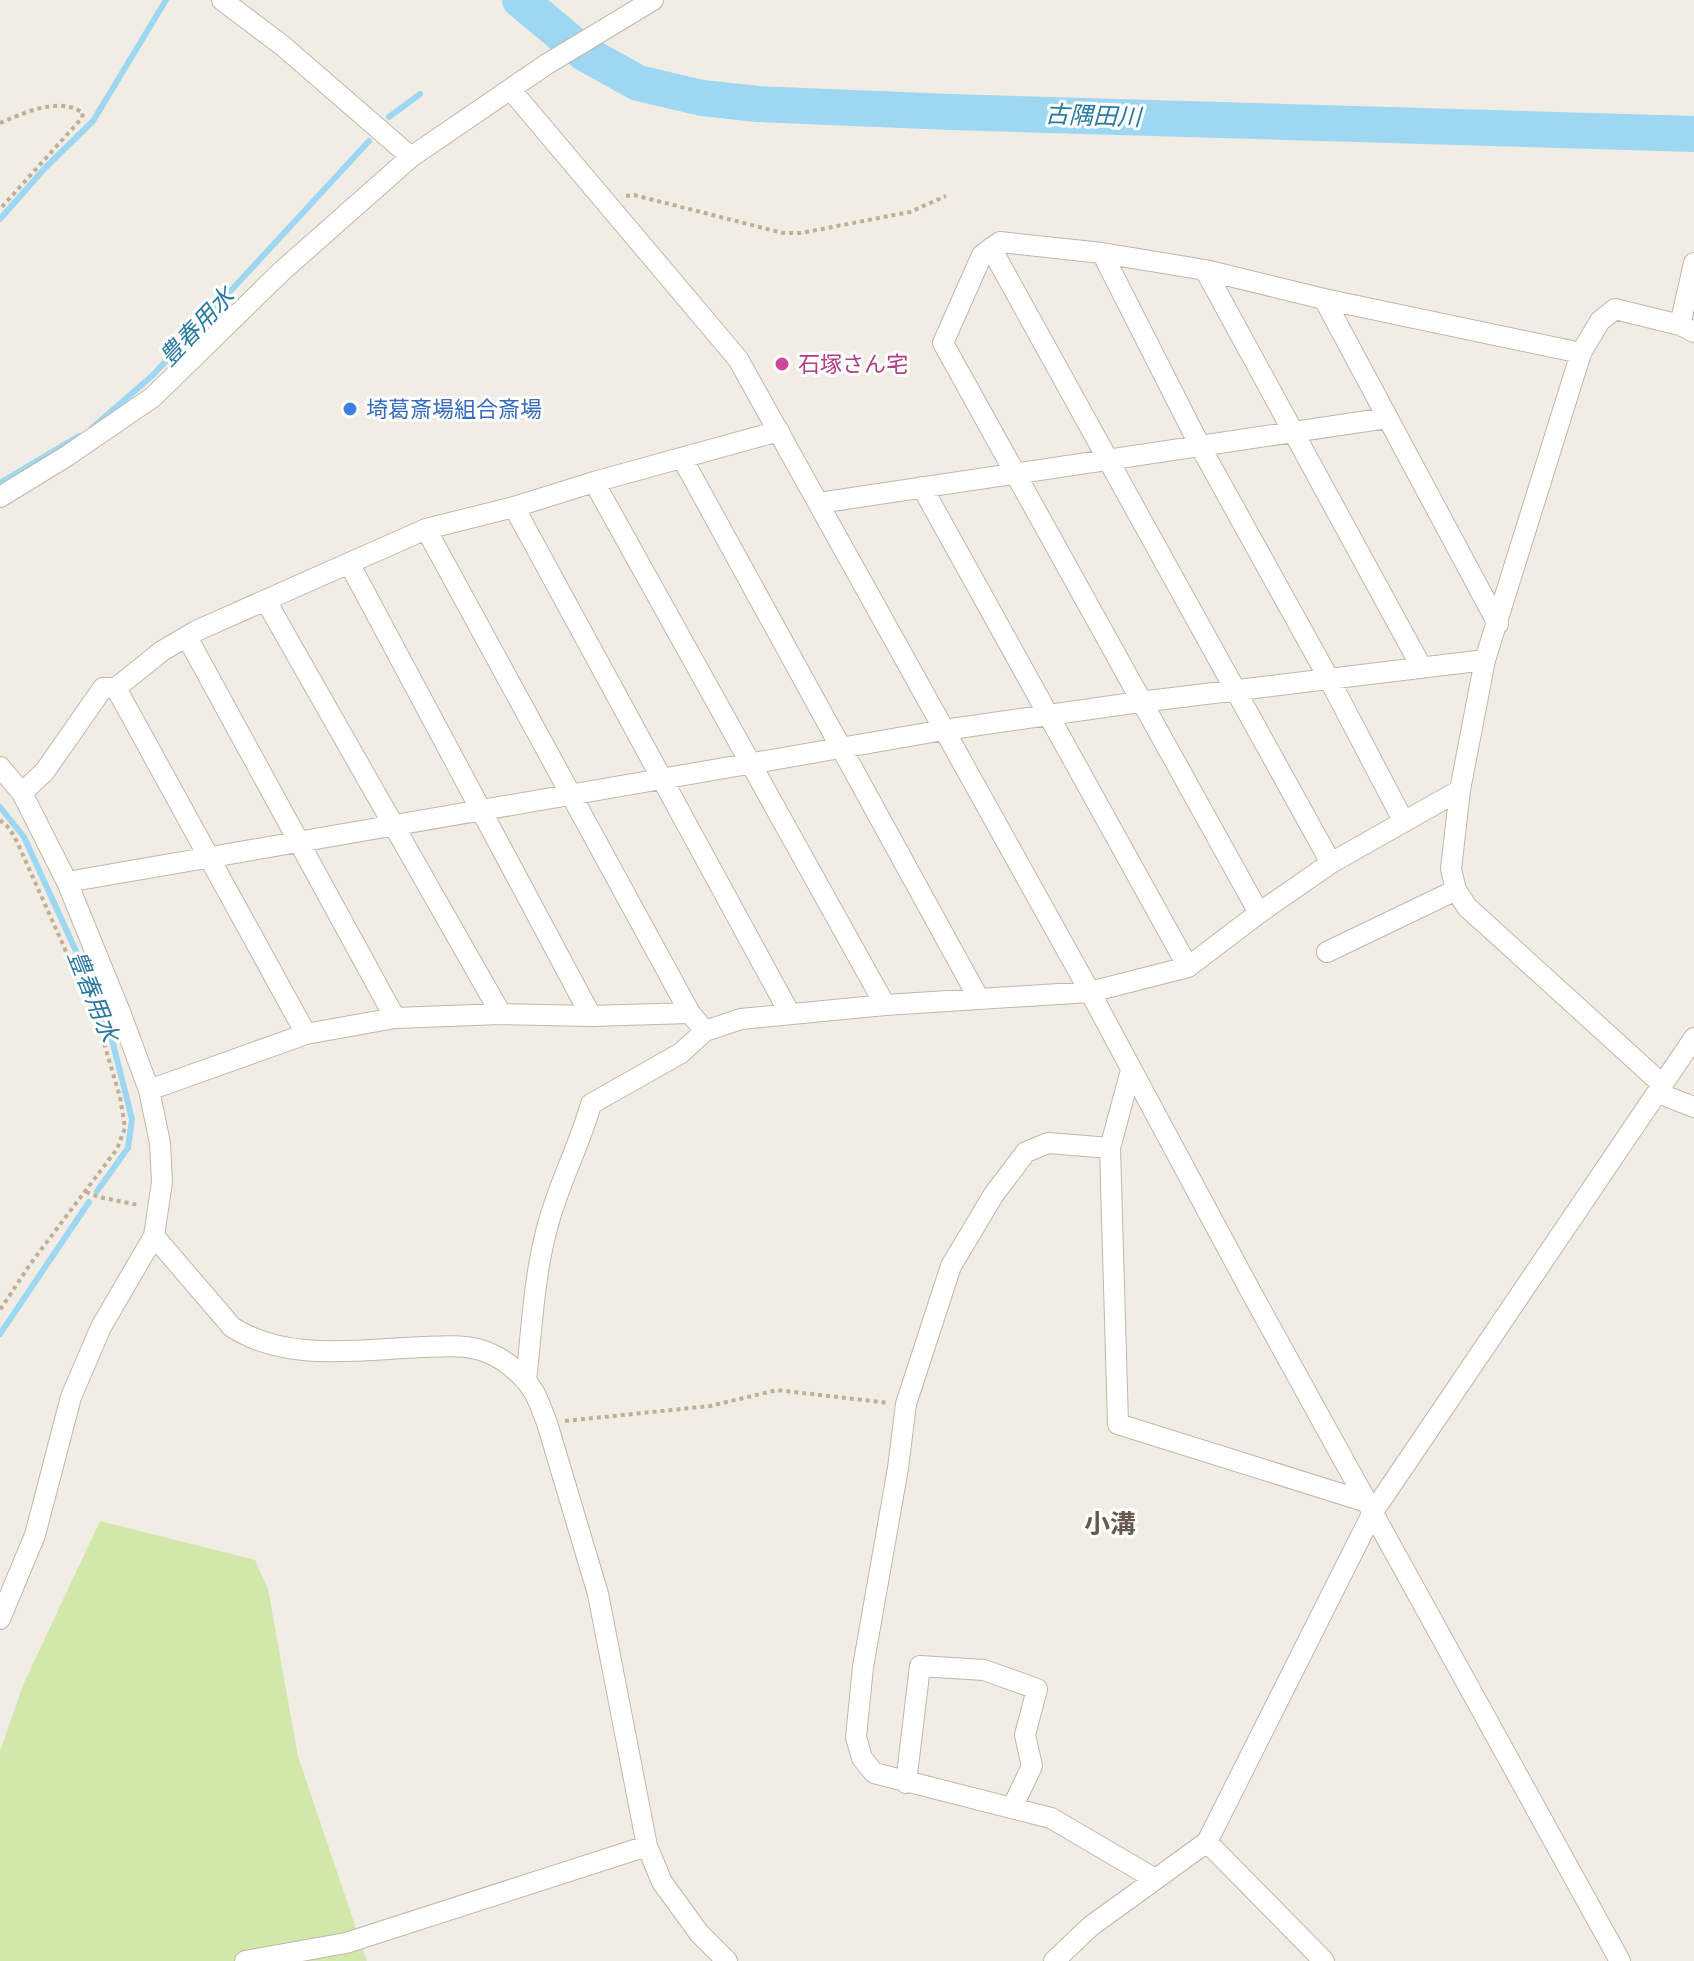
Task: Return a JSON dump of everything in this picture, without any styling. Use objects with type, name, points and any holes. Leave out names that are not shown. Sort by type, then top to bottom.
[{"type":"street","points":[[222,0],[283,46],[411,157]]},
{"type":"street","points":[[0,497],[153,397],[282,271],[411,157],[547,64],[653,0]]},
{"type":"street","points":[[511,90],[738,359],[1090,992],[1620,1961]]},
{"type":"street","points":[[1259,913],[943,343],[982,255],[1000,242],[1102,253],[1205,270],[1324,299],[1581,353]]},
{"type":"street","points":[[991,248],[1331,863]]},
{"type":"street","points":[[1102,253],[1200,446],[1404,822]]},
{"type":"street","points":[[1694,263],[1687,328],[1615,309],[1600,321],[1581,353],[1485,660],[1460,790],[1451,869],[1456,890],[1467,907],[1662,1088],[1668,1097],[1694,1107]]},
{"type":"street","points":[[1205,270],[1422,668]]},
{"type":"street","points":[[1324,299],[1498,624]]},
{"type":"street","points":[[819,503],[1387,418]]},
{"type":"street","points":[[22,793],[45,771],[103,688],[116,688],[162,651],[187,637],[426,529],[779,431]]},
{"type":"street","points":[[682,458],[979,999]]},
{"type":"street","points":[[594,482],[885,1005]]},
{"type":"street","points":[[922,487],[1188,967]]},
{"type":"street","points":[[514,507],[790,1014]]},
{"type":"street","points":[[426,529],[690,1013],[705,1031]]},
{"type":"street","points":[[349,563],[591,1016]]},
{"type":"street","points":[[266,601],[501,1014]]},
{"type":"street","points":[[187,637],[395,1018]]},
{"type":"street","points":[[67,882],[944,730],[1140,702],[1485,660]]},
{"type":"street","points":[[116,688],[306,1034]]},
{"type":"street","points":[[0,767],[22,793],[67,882],[149,1090],[160,1143],[162,1182],[154,1236],[101,1327],[71,1397],[35,1535],[0,1619]]},
{"type":"street","points":[[526,1381],[548,1222],[582,1137],[591,1104],[681,1053],[705,1031],[741,1019],[790,1014],[1090,992],[1188,967],[1331,863],[1460,790]]},
{"type":"street","points":[[1327,952],[1456,890]]},
{"type":"street","points":[[149,1090],[306,1034],[395,1018],[690,1013]]},
{"type":"street","points":[[1054,1961],[1091,1926],[1207,1842],[1370,1507],[1694,1038]]},
{"type":"street","points":[[1131,1070],[1110,1148],[1118,1424],[1370,1507]]},
{"type":"street","points":[[1110,1148],[1048,1143],[1026,1152],[994,1194],[951,1266],[906,1404],[897,1479],[863,1667],[856,1737],[862,1758],[874,1773],[1051,1818],[1155,1879]]},
{"type":"street","points":[[154,1236],[232,1327],[246,1336],[313,1351],[460,1345],[489,1353],[526,1381],[547,1423],[598,1594],[647,1846],[662,1882],[699,1933],[727,1961]]},
{"type":"street","points":[[906,1783],[920,1666],[984,1670],[1037,1689],[1025,1735],[1032,1766],[1012,1808]]},
{"type":"street","points":[[1207,1842],[1324,1961]]},
{"type":"street","points":[[245,1961],[346,1943],[647,1846]]},
{"type":"path","points":[[0,123],[48,107],[61,106],[83,113],[82,118],[0,209]]},
{"type":"path","points":[[605,202],[634,195],[769,229],[801,233],[910,212],[946,196]]},
{"type":"path","points":[[0,820],[10,829],[18,844],[98,1023],[120,1097],[125,1128],[123,1139],[0,1310]]},
{"type":"path","points":[[86,1192],[160,1209]]},
{"type":"path","points":[[547,1423],[710,1406],[777,1390],[906,1404]]},
{"type":"green space","points":[[100,1521],[255,1560],[268,1589],[298,1756],[367,1961],[0,1961],[0,1751],[23,1685]]},
{"type":"waterway","name":"豊春用水","points":[[0,219],[45,168],[93,121],[166,0]]},
{"type":"waterway","name":"古隅田川","points":[[520,0],[584,53],[638,83],[702,98],[758,104],[951,112],[1694,134]]},
{"type":"waterway","name":"豊春用水","points":[[389,117],[420,94]]},
{"type":"waterway","name":"豊春用水","points":[[92,428],[153,375],[369,141]]},
{"type":"waterway","name":"豊春用水","points":[[0,483],[79,436]]},
{"type":"waterway","name":"豊春用水","points":[[0,807],[24,837],[90,982],[111,1036],[132,1119],[128,1148],[97,1191]]},
{"type":"waterway","name":"豊春用水","points":[[0,1334],[89,1202]]},
{"type":"place","name":"石塚さん宅","points":[[782,364]]},
{"type":"place","name":"埼葛斎場組合斎場","points":[[350,409]]},
{"type":"district","name":"小溝","points":[[1110,1524]]}]
